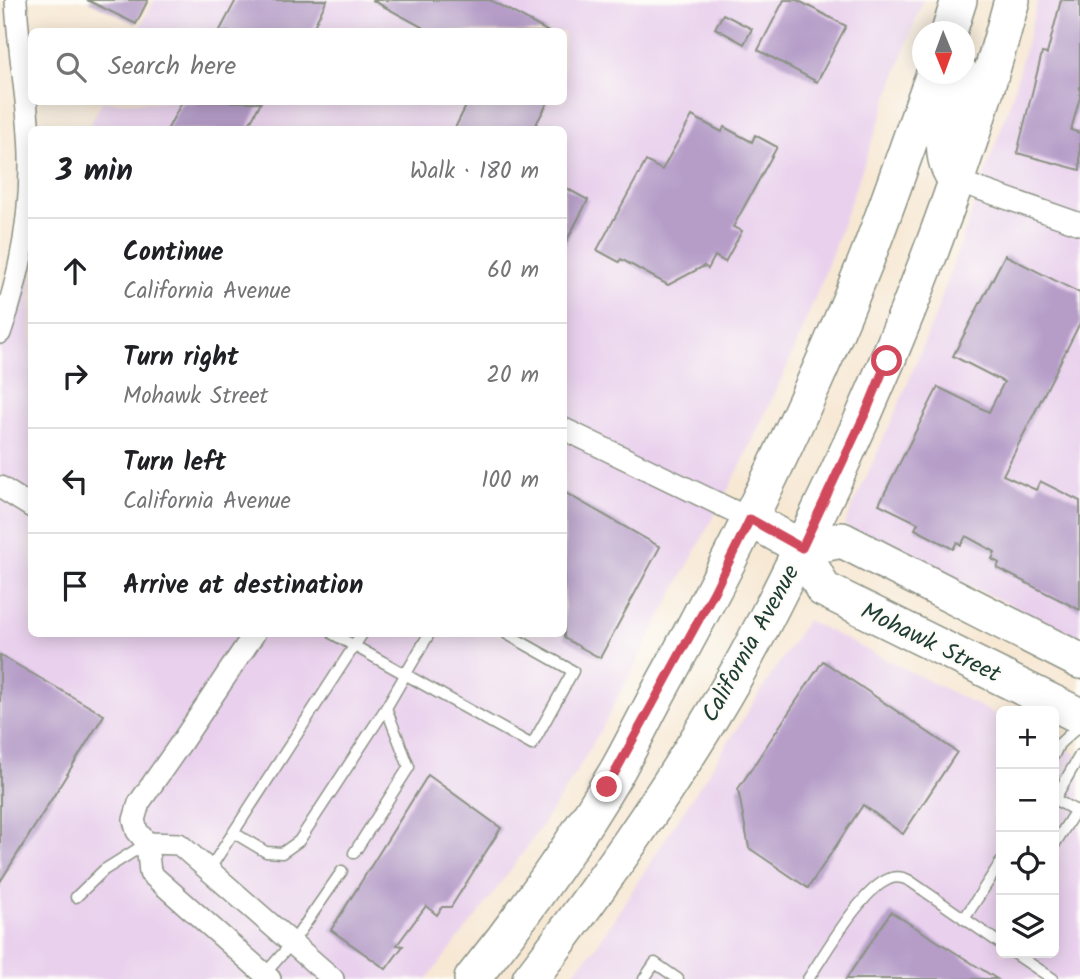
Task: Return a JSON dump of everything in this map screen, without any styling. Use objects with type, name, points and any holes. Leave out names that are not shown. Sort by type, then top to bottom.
[{"type":"main road","name":"California Avenue","points":[[530,979],[630,843],[673,777],[736,674],[802,548],[867,410],[925,269],[957,181],[1012,0]]},
{"type":"main road","points":[[472,979],[516,923],[611,780],[714,592],[800,414],[868,257],[930,84]]},
{"type":"main road","points":[[957,181],[949,173],[944,146],[958,84]]},
{"type":"main road","points":[[750,519],[802,548]]},
{"type":"main road","name":"Mohawk Street","points":[[1080,661],[842,540],[802,548],[823,589],[1080,716]]},
{"type":"street","points":[[16,0],[28,128]]},
{"type":"street","points":[[957,181],[1080,224]]},
{"type":"street","points":[[2,320],[22,255],[28,201]]},
{"type":"street","points":[[567,430],[750,519]]},
{"type":"street","points":[[0,487],[28,504]]},
{"type":"street","points":[[245,637],[181,743],[139,803],[134,820],[137,831],[147,842],[150,873],[265,977]]},
{"type":"street","points":[[147,842],[179,844],[333,979]]},
{"type":"lane","points":[[338,637],[532,745],[572,671],[512,637]]},
{"type":"lane","points":[[209,870],[360,637]]},
{"type":"lane","points":[[234,833],[266,852],[282,853],[299,841],[386,708],[427,637]]},
{"type":"lane","points":[[354,853],[409,768],[386,708]]},
{"type":"lane","points":[[1059,744],[1080,725]]},
{"type":"lane","points":[[1059,791],[1080,755]]},
{"type":"lane","points":[[1059,802],[1078,812],[1059,838]]},
{"type":"lane","points":[[76,897],[104,870],[147,842]]},
{"type":"lane","points":[[964,919],[996,870]]},
{"type":"lane","points":[[265,977],[342,871]]},
{"type":"lane","points":[[808,979],[852,914],[872,891],[888,879],[903,877],[996,941]]},
{"type":"lane","points":[[1021,958],[1047,977]]},
{"type":"lane","points":[[644,979],[655,962],[678,979]]},
{"type":"shaded area","points":[[155,0],[923,0],[915,21],[912,21],[912,31],[822,281],[787,367],[741,465],[602,728],[568,786],[526,849],[427,979],[0,979],[0,301],[28,245],[28,637],[567,637],[567,126],[90,126],[100,105],[567,105],[567,28],[140,28]]},
{"type":"shaded area","points":[[1038,0],[1080,0],[1080,638],[844,526],[934,319],[1011,100]]},
{"type":"shaded area","points":[[807,620],[996,714],[996,958],[1059,958],[1059,746],[1080,756],[1080,979],[568,979],[595,948]]},
{"type":"building","points":[[87,0],[148,0],[136,24]]},
{"type":"building","points":[[236,0],[327,0],[313,28],[221,28]]},
{"type":"building","points":[[372,0],[490,0],[542,28],[424,28]]},
{"type":"building","points":[[784,0],[797,0],[846,26],[817,82],[758,50]]},
{"type":"building","points":[[1061,0],[1080,0],[1080,97],[1071,130],[1080,133],[1080,170],[1017,153],[1042,53],[1047,54]]},
{"type":"building","points":[[723,14],[752,29],[744,44],[715,28]]},
{"type":"building","points":[[180,105],[259,105],[248,126],[169,126]]},
{"type":"building","points":[[466,105],[546,105],[535,126],[456,126]]},
{"type":"building","points":[[692,116],[722,132],[724,127],[752,142],[755,135],[777,147],[733,227],[742,231],[725,262],[715,256],[708,269],[704,266],[668,285],[621,259],[619,262],[597,250],[646,161],[662,170]]},
{"type":"building","points":[[567,189],[588,200],[567,240]]},
{"type":"building","points":[[1005,255],[1080,293],[1080,323],[1003,475],[1036,490],[1040,481],[1080,501],[1080,610],[997,568],[999,563],[992,559],[995,552],[966,536],[961,545],[957,542],[953,549],[915,529],[918,523],[879,504],[938,387],[989,412],[1004,382],[953,356]]},
{"type":"building","points":[[567,494],[660,547],[600,658],[564,638],[567,637]]},
{"type":"building","points":[[0,655],[104,715],[0,882]]},
{"type":"building","points":[[823,661],[957,752],[903,834],[863,805],[808,888],[749,848],[738,789]]},
{"type":"building","points":[[428,775],[501,828],[451,907],[442,907],[437,915],[426,906],[397,945],[403,946],[386,969],[331,930]]},
{"type":"building","points":[[891,912],[997,979],[846,979]]},
{"type":"route","points":[[607,787],[714,592],[750,519],[802,548],[887,361]]}]
